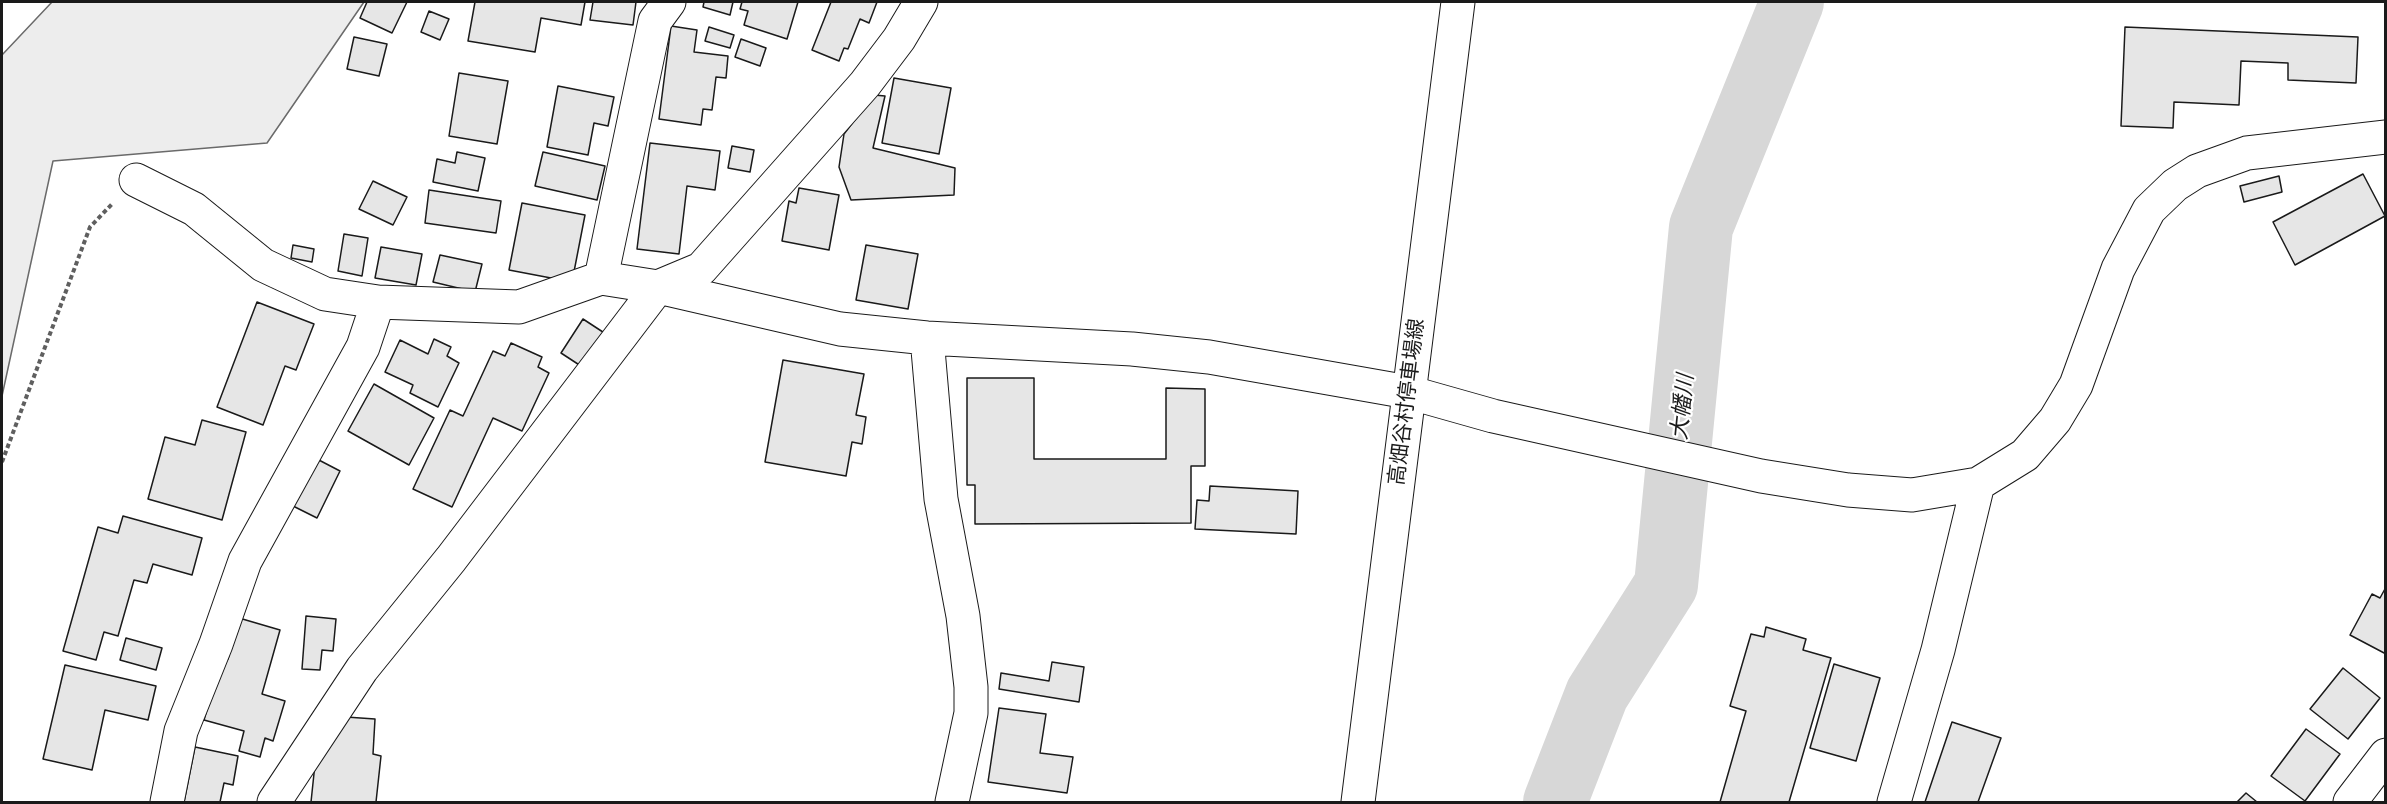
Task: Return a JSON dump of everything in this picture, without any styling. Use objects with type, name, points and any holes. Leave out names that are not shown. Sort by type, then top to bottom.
[{"type":"street","points":[[601,278],[655,21],[669,2]]},
{"type":"street","points":[[274,802],[363,669],[451,559],[658,287],[701,269],[865,84],[899,39],[921,2]]},
{"type":"street","name":"高畑谷村停車場線","points":[[1358,802],[1458,2]]},
{"type":"street","points":[[136,180],[194,209],[263,265],[325,294],[378,302],[519,307],[601,278],[658,287],[840,329],[927,338],[1132,349],[1209,357],[1408,392],[1492,416],[1761,476],[1848,490],[1912,495],[1977,483],[2025,455],[2055,420],[2076,385],[2118,269],[2150,210],[2175,185],[2197,171],[2247,153],[2385,137]]},
{"type":"street","points":[[167,802],[181,731],[216,644],[245,561],[363,347],[378,302]]},
{"type":"street","points":[[927,338],[941,499],[963,616],[971,687],[971,712],[952,802]]},
{"type":"street","points":[[1894,802],[1938,650],[1977,483]]},
{"type":"street","points":[[2350,802],[2385,755]]},
{"type":"path","points":[[2,462],[90,227],[136,180]]},
{"type":"shaded area","points":[[52,2],[364,2],[267,143],[53,161],[2,396],[2,55]]},
{"type":"building","points":[[367,2],[407,2],[392,33],[360,18]]},
{"type":"building","points":[[475,2],[585,2],[581,25],[541,18],[535,52],[468,41]]},
{"type":"building","points":[[593,2],[636,2],[633,25],[590,20]]},
{"type":"building","points":[[704,2],[733,2],[730,15],[703,7]]},
{"type":"building","points":[[742,2],[798,2],[787,39],[744,25],[748,11],[740,9]]},
{"type":"building","points":[[831,2],[877,2],[869,23],[860,19],[848,49],[844,48],[839,61],[812,50]]},
{"type":"building","points":[[429,11],[449,19],[440,40],[421,32]]},
{"type":"building","points":[[671,26],[697,30],[694,52],[728,56],[726,78],[716,77],[712,110],[703,109],[701,125],[659,119]]},
{"type":"building","points":[[709,27],[734,35],[730,48],[705,41]]},
{"type":"building","points":[[2125,27],[2358,37],[2356,83],[2288,80],[2288,63],[2241,61],[2239,105],[2174,102],[2173,128],[2121,126]]},
{"type":"building","points":[[354,37],[387,44],[379,76],[347,69]]},
{"type":"building","points":[[741,39],[766,48],[760,66],[735,57]]},
{"type":"building","points":[[459,73],[508,81],[497,144],[449,136]]},
{"type":"building","points":[[894,78],[951,88],[939,154],[882,143]]},
{"type":"building","points":[[558,86],[614,97],[608,126],[594,123],[588,155],[547,147]]},
{"type":"building","points":[[874,95],[885,96],[873,148],[955,168],[954,195],[851,200],[839,167],[844,134]]},
{"type":"building","points":[[650,143],[720,151],[715,190],[687,186],[679,254],[637,249]]},
{"type":"building","points":[[732,146],[754,150],[750,172],[728,168]]},
{"type":"building","points":[[457,152],[485,158],[478,191],[433,182],[437,159],[455,163]]},
{"type":"building","points":[[543,152],[605,166],[597,200],[535,186]]},
{"type":"building","points":[[2363,174],[2385,216],[2295,265],[2273,222]]},
{"type":"building","points":[[2279,176],[2282,192],[2244,202],[2240,186]]},
{"type":"building","points":[[373,181],[407,197],[393,225],[359,209]]},
{"type":"building","points":[[799,188],[839,195],[829,250],[782,241],[789,201],[796,203]]},
{"type":"building","points":[[429,190],[501,201],[496,233],[425,223]]},
{"type":"building","points":[[522,203],[585,215],[572,282],[509,270]]},
{"type":"building","points":[[344,234],[368,238],[362,276],[338,271]]},
{"type":"building","points":[[293,245],[314,249],[312,262],[291,258]]},
{"type":"building","points":[[866,245],[918,254],[908,309],[856,300]]},
{"type":"building","points":[[381,247],[422,254],[416,285],[375,278]]},
{"type":"building","points":[[440,255],[482,264],[475,292],[433,282]]},
{"type":"building","points":[[257,302],[314,324],[296,370],[285,366],[263,425],[217,407]]},
{"type":"building","points":[[583,319],[609,336],[587,370],[561,353]]},
{"type":"building","points":[[434,339],[451,347],[447,356],[459,363],[438,407],[410,393],[413,385],[385,372],[400,340],[428,354]]},
{"type":"building","points":[[511,343],[542,357],[538,367],[549,373],[522,431],[493,418],[452,507],[413,489],[450,410],[463,416],[493,351],[505,356]]},
{"type":"building","points":[[783,360],[864,374],[856,415],[866,417],[862,444],[852,442],[846,476],[765,462]]},
{"type":"building","points":[[967,378],[1034,378],[1034,459],[1166,459],[1166,388],[1205,389],[1205,466],[1191,466],[1191,523],[975,524],[975,485],[967,485]]},
{"type":"building","points":[[374,384],[434,418],[409,465],[348,431]]},
{"type":"building","points":[[202,420],[246,432],[222,520],[148,499],[165,437],[195,445]]},
{"type":"building","points":[[315,458],[340,471],[317,518],[293,506]]},
{"type":"building","points":[[1210,486],[1298,491],[1296,534],[1195,529],[1197,500],[1209,501]]},
{"type":"building","points":[[123,516],[202,538],[192,575],[153,564],[147,583],[134,580],[118,636],[104,632],[96,660],[63,651],[98,527],[118,533]]},
{"type":"building","points":[[2386,587],[2386,654],[2350,635],[2372,594],[2380,598]]},
{"type":"building","points":[[306,616],[336,619],[333,651],[322,650],[320,670],[302,669]]},
{"type":"building","points":[[239,618],[280,630],[262,694],[285,701],[273,741],[265,738],[260,757],[239,751],[244,731],[204,720],[222,657],[228,659]]},
{"type":"building","points":[[1766,627],[1806,639],[1803,650],[1831,658],[1789,802],[1720,802],[1746,711],[1730,706],[1751,634],[1764,637]]},
{"type":"building","points":[[126,638],[162,648],[156,670],[120,660]]},
{"type":"building","points":[[1052,662],[1084,667],[1079,702],[999,689],[1001,673],[1049,681]]},
{"type":"building","points":[[1834,664],[1880,678],[1856,761],[1810,748]]},
{"type":"building","points":[[65,665],[156,686],[148,720],[105,710],[92,770],[43,759]]},
{"type":"building","points":[[2343,668],[2380,698],[2348,739],[2310,709]]},
{"type":"building","points":[[999,708],[1046,714],[1040,753],[1073,757],[1067,793],[988,782]]},
{"type":"building","points":[[346,717],[375,719],[373,754],[381,756],[376,802],[311,802],[315,764]]},
{"type":"building","points":[[1952,722],[2001,738],[1978,802],[1925,802]]},
{"type":"building","points":[[2306,729],[2340,754],[2305,801],[2271,776]]},
{"type":"building","points":[[195,747],[238,756],[233,785],[224,783],[220,802],[184,802]]},
{"type":"building","points":[[2246,793],[2257,802],[2237,802]]},
{"type":"waterway","name":"大幡川","points":[[1555,802],[1597,694],[1666,585],[1701,227],[1792,2]]}]
